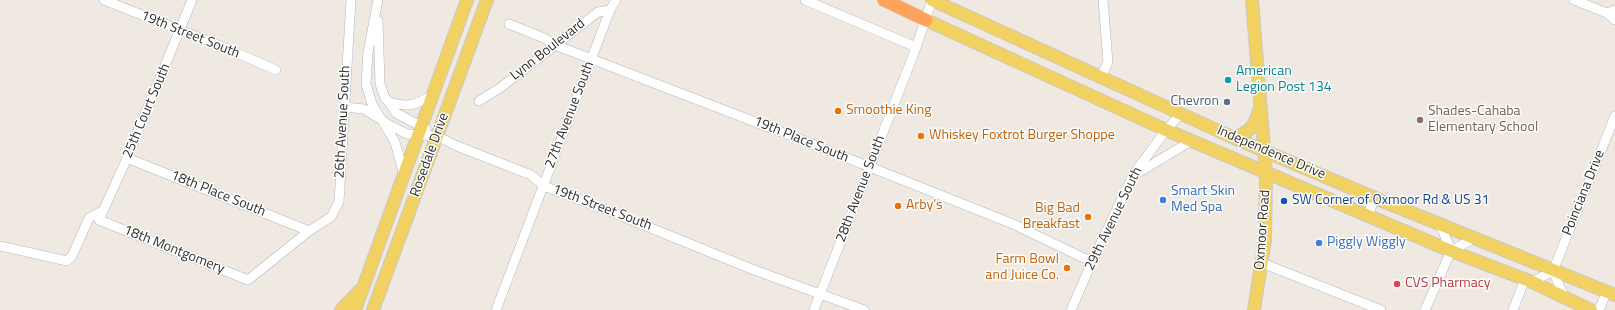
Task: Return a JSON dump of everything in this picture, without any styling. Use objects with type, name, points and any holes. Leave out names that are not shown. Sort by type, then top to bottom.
[{"type":"highway","points":[[884,0],[926,20]]},
{"type":"main road","name":"Rosedale Drive","points":[[355,310],[467,0]]},
{"type":"main road","name":"Rosedale Drive","points":[[374,309],[487,0]]},
{"type":"main road","name":"Independence Drive","points":[[932,0],[1234,138],[1553,271],[1611,293]]},
{"type":"main road","name":"Oxmoor Road","points":[[1252,0],[1266,173],[1265,240],[1254,310]]},
{"type":"main road","name":"Independence Drive","points":[[926,20],[1191,141],[1450,251],[1529,280],[1565,299],[1591,310]]},
{"type":"main road","points":[[1234,138],[1244,134],[1256,123],[1261,102]]},
{"type":"main road","points":[[341,310],[364,287]]},
{"type":"street","name":"19th Street South","points":[[104,0],[276,70]]},
{"type":"street","name":"25th Court South","points":[[100,220],[192,0]]},
{"type":"street","name":"26th Avenue South","points":[[309,231],[331,217],[339,202],[351,0]]},
{"type":"street","points":[[610,10],[616,0]]},
{"type":"street","points":[[805,0],[916,47]]},
{"type":"street","name":"28th Avenue South","points":[[814,310],[916,47],[932,0]]},
{"type":"street","points":[[1101,77],[1108,62],[1103,0]]},
{"type":"street","points":[[1574,0],[1611,12],[1615,20]]},
{"type":"street","name":"19th Street South","points":[[378,2],[380,84],[384,98],[389,102],[396,113],[420,130],[531,175],[544,186],[609,210],[754,270],[864,310]]},
{"type":"street","points":[[378,2],[368,52],[366,73],[368,94],[372,104],[395,142],[404,175]]},
{"type":"street","name":"Lynn Boulevard","points":[[479,102],[500,88],[598,12],[610,10]]},
{"type":"street","name":"27th Avenue South","points":[[496,310],[610,10]]},
{"type":"street","name":"19th Place South","points":[[509,24],[544,38],[555,45],[1013,224],[1092,262]]},
{"type":"street","points":[[389,102],[402,106],[416,104],[433,95]]},
{"type":"street","points":[[344,107],[364,109],[407,134],[420,130]]},
{"type":"street","name":"29th Avenue South","points":[[1071,310],[1133,175],[1166,130],[1181,114]]},
{"type":"street","name":"Poinciana Drive","points":[[1553,271],[1615,116]]},
{"type":"street","points":[[1133,175],[1191,141]]},
{"type":"street","name":"18th Place South","points":[[127,158],[309,231]]},
{"type":"street","points":[[1368,215],[1376,198]]},
{"type":"street","points":[[0,246],[67,261],[72,256],[89,218],[104,210]]},
{"type":"street","name":"18th Montgomery","points":[[100,220],[248,280],[309,231]]},
{"type":"street","points":[[1440,224],[1450,251]]},
{"type":"street","points":[[1425,310],[1450,251],[1474,238]]},
{"type":"street","points":[[1262,264],[1381,310]]},
{"type":"street","points":[[1512,310],[1529,280],[1553,271],[1565,299]]},
{"type":"street","points":[[1599,310],[1611,293]]},
{"type":"place","name":"American Legion Post 134","points":[[1228,80]]},
{"type":"place","name":"Chevron","points":[[1227,102]]},
{"type":"place","name":"Smoothie King","points":[[838,111]]},
{"type":"place","name":"Shades-Cahaba Elementary School","points":[[1420,120]]},
{"type":"place","name":"Whiskey Foxtrot Burger Shoppe","points":[[921,136]]},
{"type":"place","name":"Smart Skin Med Spa","points":[[1163,200]]},
{"type":"place","name":"SW Corner of Oxmoor Rd & US 31","points":[[1284,201]]},
{"type":"place","name":"Arby's","points":[[898,206]]},
{"type":"place","name":"Big Bad Breakfast","points":[[1088,217]]},
{"type":"place","name":"Piggly Wiggly","points":[[1319,243]]},
{"type":"place","name":"Farm Bowl and Juice Co.","points":[[1067,268]]},
{"type":"place","name":"CVS Pharmacy","points":[[1397,284]]}]
